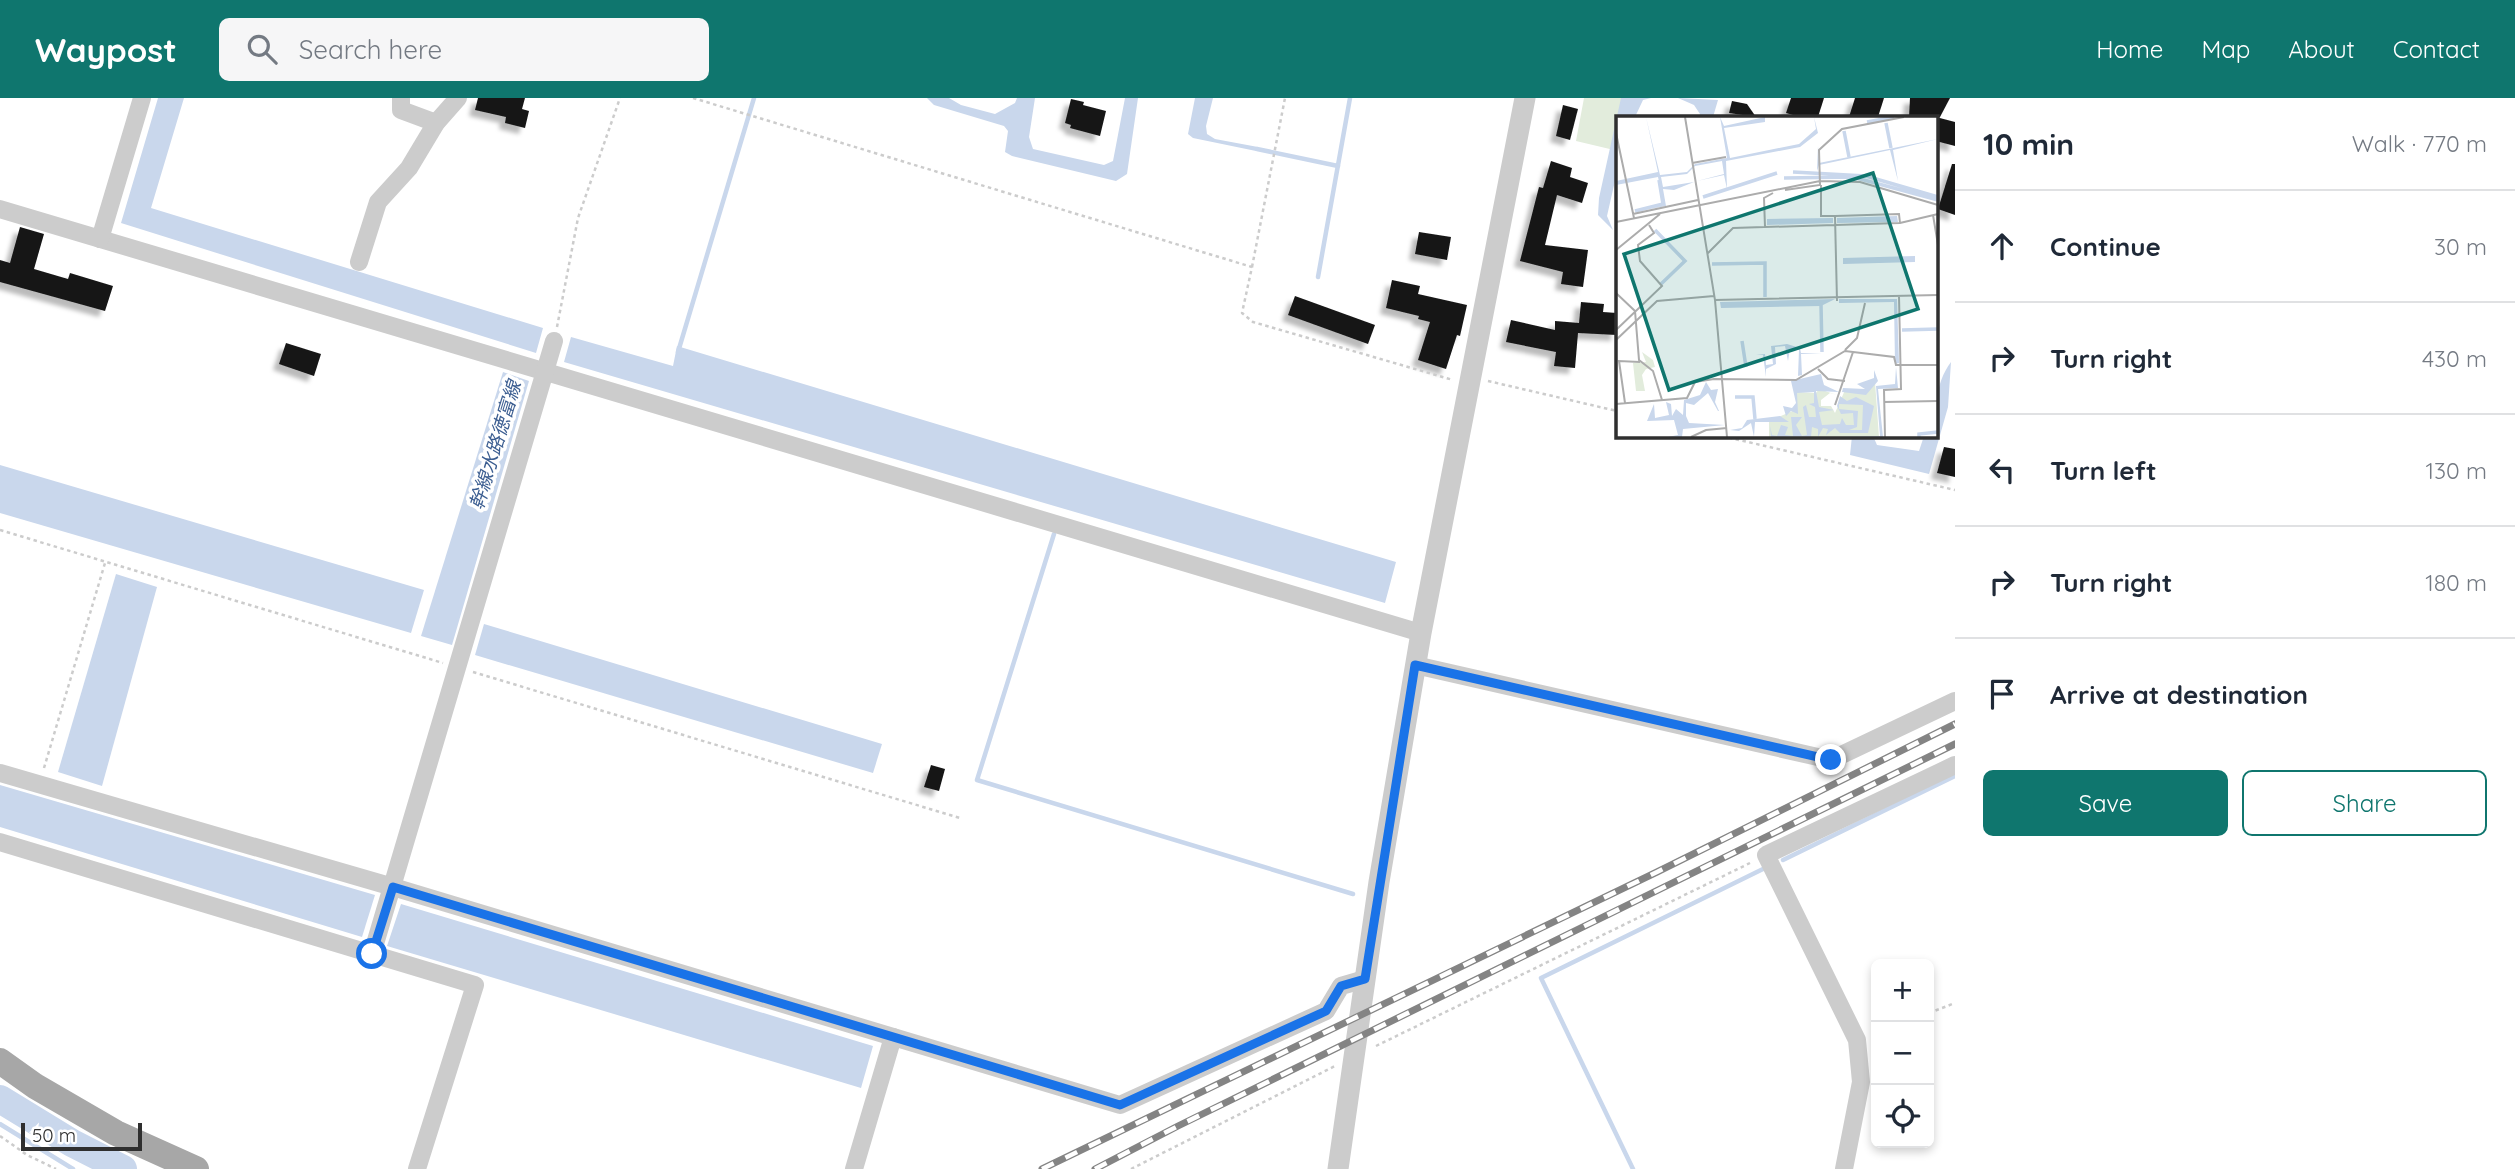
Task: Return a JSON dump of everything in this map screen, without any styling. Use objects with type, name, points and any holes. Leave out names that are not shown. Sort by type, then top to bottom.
[{"type":"main road","points":[[0,1062],[35,1086],[116,1133],[196,1169]]},
{"type":"street","points":[[100,239],[142,98]]},
{"type":"street","points":[[401,98],[401,110],[436,123]]},
{"type":"street","points":[[359,262],[378,202],[409,168],[436,123],[458,98]]},
{"type":"street","points":[[1338,1169],[1420,633],[1525,98]]},
{"type":"street","points":[[0,209],[1420,633]]},
{"type":"street","points":[[372,954],[468,633],[537,371],[552,348]]},
{"type":"street","points":[[1415,665],[1831,760],[1955,701]]},
{"type":"street","points":[[1844,1169],[1861,1083],[1857,1040],[1766,855],[1955,765]]},
{"type":"street","points":[[0,773],[393,887],[1120,1105],[1326,1011],[1341,986],[1365,979]]},
{"type":"street","points":[[0,842],[475,985],[417,1169]]},
{"type":"street","points":[[854,1169],[893,1037]]},
{"type":"path","points":[[552,348],[578,218],[620,98]]},
{"type":"path","points":[[693,98],[1252,267]]},
{"type":"path","points":[[1285,98],[1242,313],[1253,322],[1451,380],[1485,380],[1616,411]]},
{"type":"path","points":[[1731,438],[1955,490]]},
{"type":"path","points":[[0,530],[960,818]]},
{"type":"path","points":[[39,784],[105,562]]},
{"type":"path","points":[[1130,1169],[1354,1056],[1766,855]]},
{"type":"path","points":[[1934,1011],[1955,1003]]},
{"type":"path","points":[[0,1136],[27,1155],[56,1169]]},
{"type":"green space","points":[[1584,98],[1629,98],[1616,116],[1614,150],[1576,141]]},
{"type":"water","points":[[158,98],[184,98],[151,208],[543,328],[536,353],[121,223]]},
{"type":"water","points":[[927,98],[949,98],[961,105],[995,114],[1015,103],[1017,98],[1035,98],[1029,137],[1033,149],[1104,165],[1113,161],[1125,98],[1138,98],[1127,174],[1116,181],[1012,156],[1005,152],[1008,131],[1004,126],[934,105]]},
{"type":"water","points":[[1195,98],[1213,98],[1206,126],[1207,134],[1215,139],[1258,147],[1256,151],[1193,138],[1188,134]]},
{"type":"water","points":[[1621,98],[1651,98],[1643,100],[1635,116],[1617,116]]},
{"type":"water","points":[[1678,98],[1718,100],[1713,116],[1699,116],[1694,105]]},
{"type":"water","points":[[1616,121],[1616,176],[1607,216],[1613,230],[1598,215],[1599,198]]},
{"type":"water","points":[[571,337],[673,366],[677,346],[1396,562],[1385,603],[564,362]]},
{"type":"water","points":[[1951,362],[1948,407],[1929,474],[1850,455],[1852,438],[1874,438],[1877,445],[1919,451],[1923,438],[1938,438],[1938,394],[1945,371]]},
{"type":"water","name":"幹線水路徳富線","points":[[503,372],[529,381],[452,645],[421,636]]},
{"type":"water","points":[[0,465],[424,590],[411,633],[0,513]]},
{"type":"water","points":[[116,574],[157,587],[102,786],[58,772]]},
{"type":"water","points":[[484,624],[882,744],[873,773],[475,655]]},
{"type":"water","points":[[0,785],[375,895],[362,937],[0,827]]},
{"type":"water","points":[[401,904],[873,1046],[861,1088],[387,946]]},
{"type":"building","points":[[478,98],[525,98],[522,109],[529,111],[525,128],[505,123],[506,117],[475,110]]},
{"type":"building","points":[[1791,98],[1824,98],[1818,116],[1786,113]]},
{"type":"building","points":[[1855,98],[1884,98],[1878,116],[1849,116]]},
{"type":"building","points":[[1910,98],[1950,98],[1940,117],[1909,116]]},
{"type":"building","points":[[1071,99],[1106,111],[1100,136],[1070,128],[1071,125],[1065,123]]},
{"type":"building","points":[[1732,101],[1747,104],[1755,116],[1749,116],[1729,113]]},
{"type":"building","points":[[1563,105],[1578,109],[1570,140],[1556,136]]},
{"type":"building","points":[[1938,118],[1955,122],[1955,146],[1938,142]]},
{"type":"building","points":[[1551,161],[1572,168],[1570,177],[1588,183],[1582,203],[1557,195],[1545,245],[1588,250],[1583,287],[1561,284],[1563,272],[1520,261],[1539,187],[1543,188]]},
{"type":"building","points":[[1952,164],[1955,164],[1955,215],[1938,209]]},
{"type":"building","points":[[20,227],[44,234],[34,269],[68,279],[70,273],[113,286],[105,311],[0,282],[0,260],[10,263]]},
{"type":"building","points":[[1419,232],[1451,237],[1447,260],[1415,254]]},
{"type":"building","points":[[1392,280],[1420,286],[1418,294],[1467,305],[1460,336],[1457,335],[1446,369],[1418,360],[1430,322],[1418,319],[1419,316],[1386,308]]},
{"type":"building","points":[[1295,296],[1375,325],[1368,344],[1288,315]]},
{"type":"building","points":[[1581,302],[1604,304],[1603,312],[1616,313],[1616,335],[1578,333],[1575,368],[1554,366],[1556,352],[1506,342],[1511,320],[1555,330],[1555,321],[1579,323]]},
{"type":"building","points":[[286,343],[321,354],[314,376],[279,364]]},
{"type":"building","points":[[1944,447],[1955,449],[1955,477],[1937,473]]},
{"type":"building","points":[[931,765],[945,769],[939,791],[924,787]]},
{"type":"waterway","points":[[678,352],[754,98]]},
{"type":"waterway","points":[[1318,277],[1350,98]]},
{"type":"waterway","points":[[1257,149],[1338,166]]},
{"type":"waterway","points":[[1054,534],[977,780],[1353,894]]},
{"type":"waterway","points":[[1783,860],[1955,776]]},
{"type":"waterway","points":[[1633,1169],[1541,978],[1763,869]]},
{"type":"waterway","points":[[0,1099],[72,1143],[123,1169]]},
{"type":"waterway","points":[[0,1124],[73,1169]]},
{"type":"railway","points":[[1042,1169],[1657,872],[1955,724]]},
{"type":"railway","points":[[1095,1169],[1955,744]]},
{"type":"route","points":[[372,954],[393,887],[1120,1105],[1326,1011],[1341,986],[1365,979],[1415,665],[1831,760]]}]
